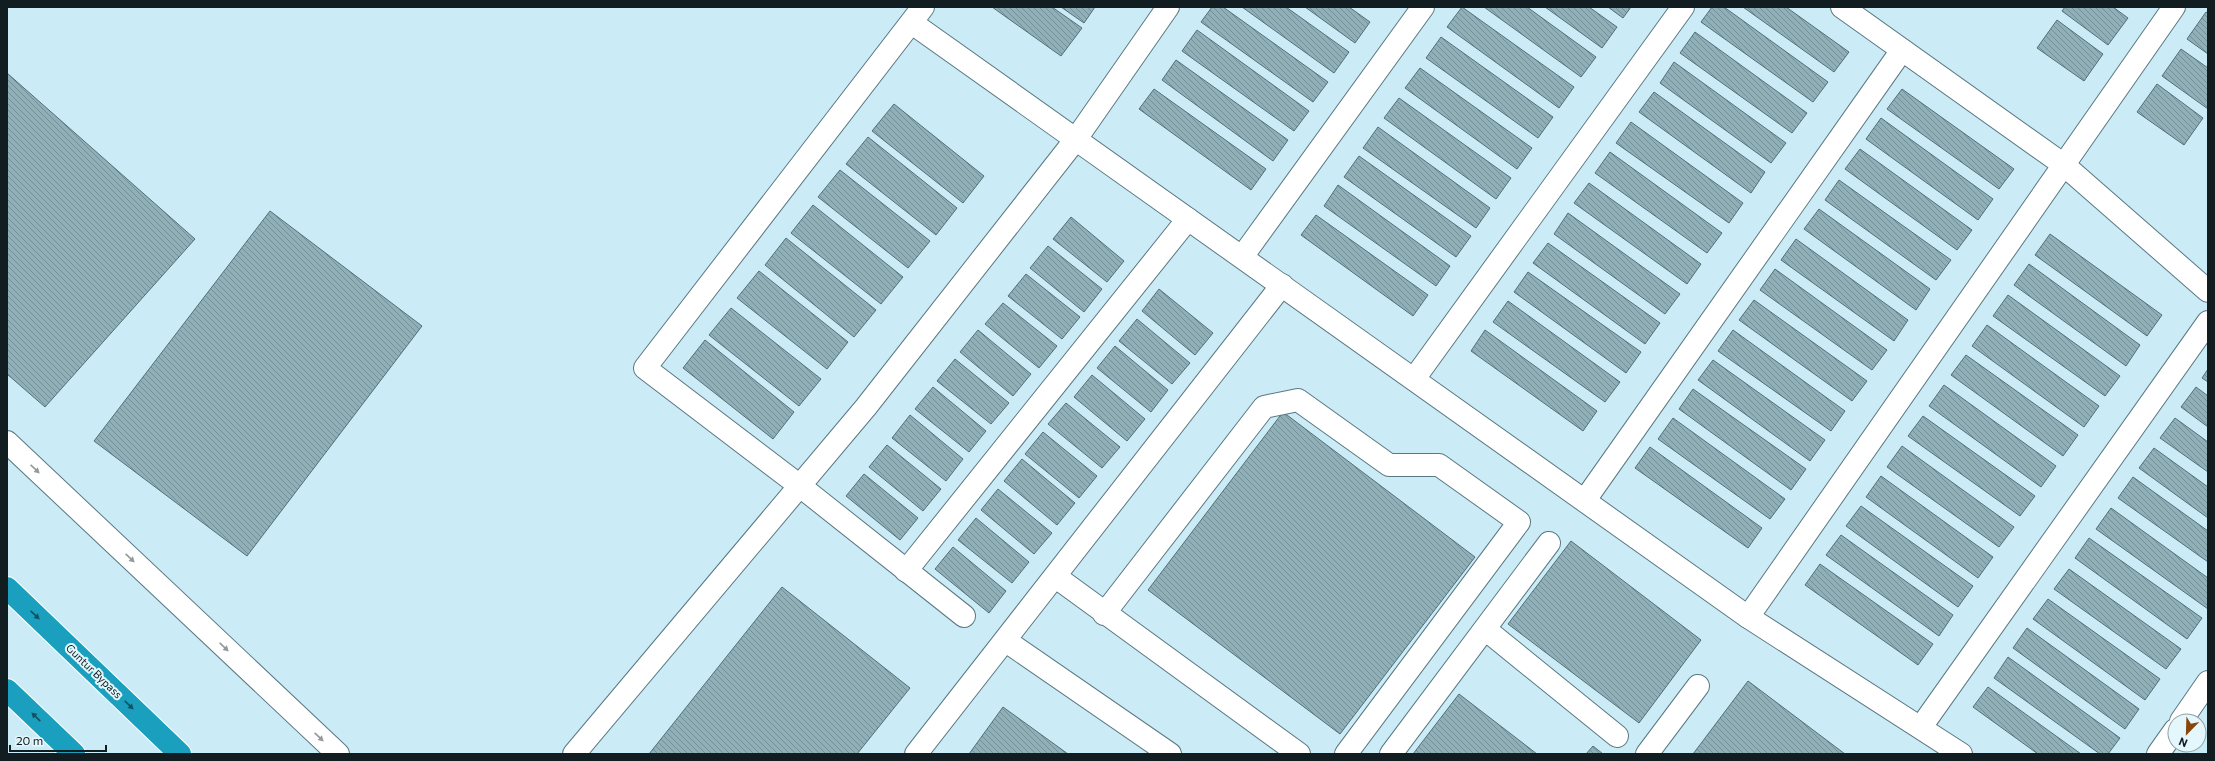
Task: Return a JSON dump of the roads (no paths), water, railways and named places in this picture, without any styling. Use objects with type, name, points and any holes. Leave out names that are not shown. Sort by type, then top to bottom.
[{"type":"highway","name":"Guntur Bypass","points":[[7,588],[180,754]]},
{"type":"highway","points":[[7,690],[74,754]]},
{"type":"street","points":[[574,754],[866,407],[1076,139],[1168,7]]},
{"type":"street","points":[[1242,257],[1423,7]]},
{"type":"street","points":[[1414,379],[1683,7]]},
{"type":"street","points":[[1842,7],[2064,165],[2208,291]]},
{"type":"street","points":[[1748,617],[2174,7]]},
{"type":"street","points":[[964,616],[800,486],[645,368],[918,15],[1076,139],[1748,617],[1961,754]]},
{"type":"street","points":[[1585,500],[1902,50]]},
{"type":"street","points":[[906,570],[1188,219]]},
{"type":"street","points":[[916,754],[1006,641],[1282,286]]},
{"type":"street","points":[[1921,727],[2208,322]]},
{"type":"street","points":[[1104,614],[1264,406],[1298,400],[1389,465],[1439,465],[1519,522],[1346,754]]},
{"type":"street","points":[[7,442],[338,754]]},
{"type":"street","points":[[1391,754],[1550,543]]},
{"type":"street","points":[[1056,577],[1104,614],[1299,754]]},
{"type":"street","points":[[1485,630],[1617,736]]},
{"type":"street","points":[[1006,641],[1170,754]]},
{"type":"street","points":[[2187,713],[2208,682]]},
{"type":"street","points":[[1647,754],[1698,686]]},
{"type":"street","points":[[2158,754],[2167,741]]}]
